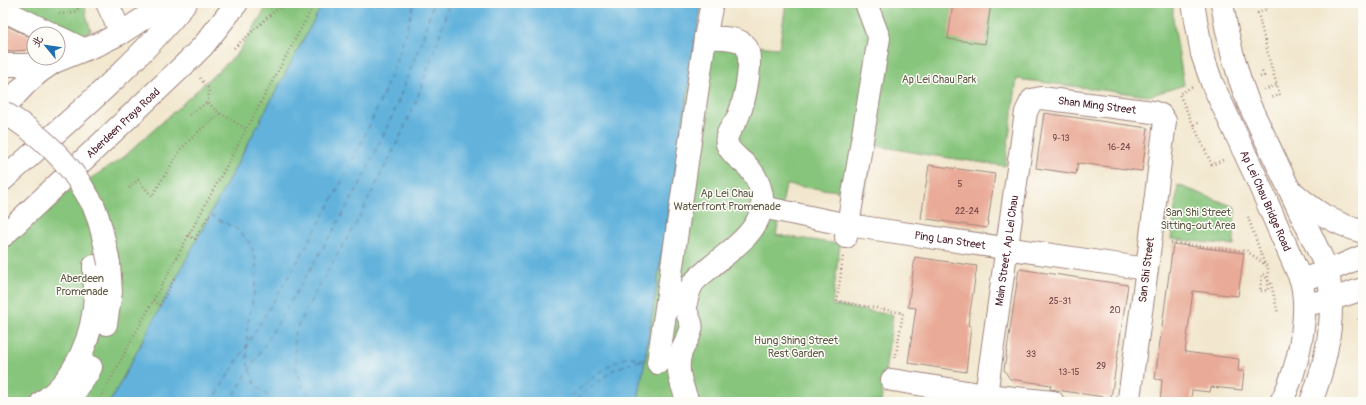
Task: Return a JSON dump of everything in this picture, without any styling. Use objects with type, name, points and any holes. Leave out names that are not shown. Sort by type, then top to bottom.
[{"type":"street","points":[[107,3],[121,33]]},
{"type":"street","points":[[66,57],[101,43],[121,33],[167,3]]},
{"type":"street","points":[[3,180],[111,82],[159,35],[186,3]]},
{"type":"street","name":"Aberdeen Praya Road","points":[[3,236],[186,64],[203,46],[237,3]]},
{"type":"street","points":[[658,363],[705,38],[712,3]]},
{"type":"street","points":[[847,231],[879,38],[866,3]]},
{"type":"street","name":"Ap Lei Chau Bridge Road","points":[[1193,3],[1202,54],[1212,84],[1268,203],[1304,290],[1305,304],[1297,360],[1281,402]]},
{"type":"street","points":[[1222,3],[1230,50],[1238,76],[1256,120],[1328,271],[1332,299],[1327,349],[1311,402]]},
{"type":"street","points":[[3,10],[36,26]]},
{"type":"street","points":[[688,402],[679,374],[678,363],[692,325],[685,306],[691,285],[747,234],[757,220],[762,207],[758,182],[749,168],[732,152],[727,143],[727,136],[738,117],[744,98],[749,53],[743,44],[737,41],[705,38]]},
{"type":"street","points":[[66,41],[83,49]]},
{"type":"street","points":[[3,65],[26,65]]},
{"type":"street","points":[[42,402],[50,397],[61,386],[76,366],[86,343],[93,313],[95,293],[101,265],[103,233],[95,208],[67,165],[33,132],[3,112],[20,89],[47,66]]},
{"type":"street","name":"Shan Ming Street","points":[[1032,100],[1041,98],[1153,112],[1161,115]]},
{"type":"street","name":"Main Street, Ap Lei Chau","points":[[986,398],[1026,112],[1032,100]]},
{"type":"street","name":"San Shi Street","points":[[1127,402],[1147,269],[1165,121],[1161,115]]},
{"type":"street","points":[[3,127],[24,142],[41,157],[57,174],[70,193],[82,214],[111,292],[107,322],[99,349],[88,373],[68,402]]},
{"type":"street","points":[[1289,188],[1314,210],[1331,220],[1363,232]]},
{"type":"street","name":"Ping Lan Street","points":[[762,207],[847,231],[1008,249],[1147,269]]},
{"type":"street","points":[[1301,280],[1328,271],[1363,256]]},
{"type":"street","points":[[672,267],[691,285]]},
{"type":"street","points":[[1305,304],[1332,299],[1363,289]]},
{"type":"street","points":[[662,338],[685,345]]},
{"type":"street","points":[[892,380],[986,398],[1054,402]]},
{"type":"path","points":[[58,13],[72,14],[81,3]]},
{"type":"path","points":[[1269,3],[1267,9],[1258,13],[1271,66],[1280,94],[1277,96]]},
{"type":"path","points":[[234,48],[278,8],[314,4]]},
{"type":"path","points":[[98,402],[314,4]]},
{"type":"path","points":[[186,64],[209,89],[208,102],[215,110],[246,129]]},
{"type":"path","points":[[1264,90],[1277,85]]},
{"type":"path","points":[[1194,86],[1179,94],[1212,165],[1226,158]]},
{"type":"path","points":[[189,115],[208,102]]},
{"type":"path","points":[[129,188],[138,180],[152,196],[180,149],[199,130],[221,114]]},
{"type":"path","points":[[1194,125],[1200,122]]},
{"type":"path","points":[[188,235],[196,239],[210,215]]},
{"type":"path","points":[[1248,217],[1271,284],[1278,314]]},
{"type":"path","points":[[847,231],[837,301],[902,313],[892,380]]},
{"type":"path","points":[[1165,242],[1247,251],[1268,267],[1268,275],[1268,282],[1268,290],[1260,291],[1262,274],[1264,275],[1268,280],[1271,284]]},
{"type":"path","points":[[153,301],[160,305],[174,280],[175,281]]},
{"type":"path","points":[[1358,320],[1363,316]]},
{"type":"green space","points":[[12,3],[85,3],[86,14],[91,31],[79,36],[66,30],[66,26],[59,26]]},
{"type":"green space","name":"Aberdeen Promenade","points":[[269,3],[323,3],[110,402],[3,402],[3,249],[58,199],[124,157],[238,53]]},
{"type":"green space","points":[[786,3],[1173,3],[1173,18],[1184,85],[1149,96],[1017,79],[1005,166],[873,145],[865,194],[786,185],[776,235],[840,244],[832,305],[893,315],[881,402],[638,402],[696,41],[779,48]]},
{"type":"green space","name":"San Shi Street Sitting-out Area","points":[[1178,185],[1235,207],[1234,245],[1171,239]]},
{"type":"water","points":[[323,3],[702,3],[638,402],[110,402]]},
{"type":"building","points":[[953,3],[991,3],[985,44],[948,39]]},
{"type":"building","points":[[3,24],[26,35],[26,50],[3,52]]},
{"type":"building","points":[[1044,113],[1148,128],[1142,171],[1078,163],[1076,174],[1036,168]]},
{"type":"building","points":[[929,165],[995,174],[987,228],[921,218]]},
{"type":"building","points":[[1173,244],[1244,253],[1238,296],[1193,291],[1185,352],[1239,359],[1238,371],[1244,371],[1242,390],[1211,387],[1210,392],[1192,390],[1191,402],[1160,402],[1162,380],[1155,379]]},
{"type":"building","points":[[915,257],[977,266],[968,325],[971,326],[966,372],[908,363],[916,308],[908,307]]},
{"type":"building","points":[[1019,269],[1128,285],[1111,398],[1050,389],[1051,385],[1010,379],[1004,370]]},
{"type":"ferry route","points":[[212,402],[291,273],[363,140],[401,47],[414,3]]},
{"type":"ferry route","points":[[230,402],[360,184],[395,110],[424,34],[433,3]]},
{"type":"ferry route","points":[[315,402],[303,388],[296,368],[294,335],[320,284],[358,220],[399,139],[417,99],[440,34],[449,3]]},
{"type":"ferry route","points":[[210,215],[240,231],[251,245],[256,260],[256,282],[247,329],[247,362],[255,384],[274,402]]},
{"type":"ferry route","points":[[565,402],[613,363],[629,357],[645,360],[630,363],[613,370],[573,402]]},
{"type":"park label","name":"Ap Lei Chau Park","points":[[939,79]]},
{"type":"park label","name":"Ap Lei Chau Waterfront Promenade","points":[[727,199]]},
{"type":"park label","name":"Hung Shing Street Rest Garden","points":[[796,346]]}]
